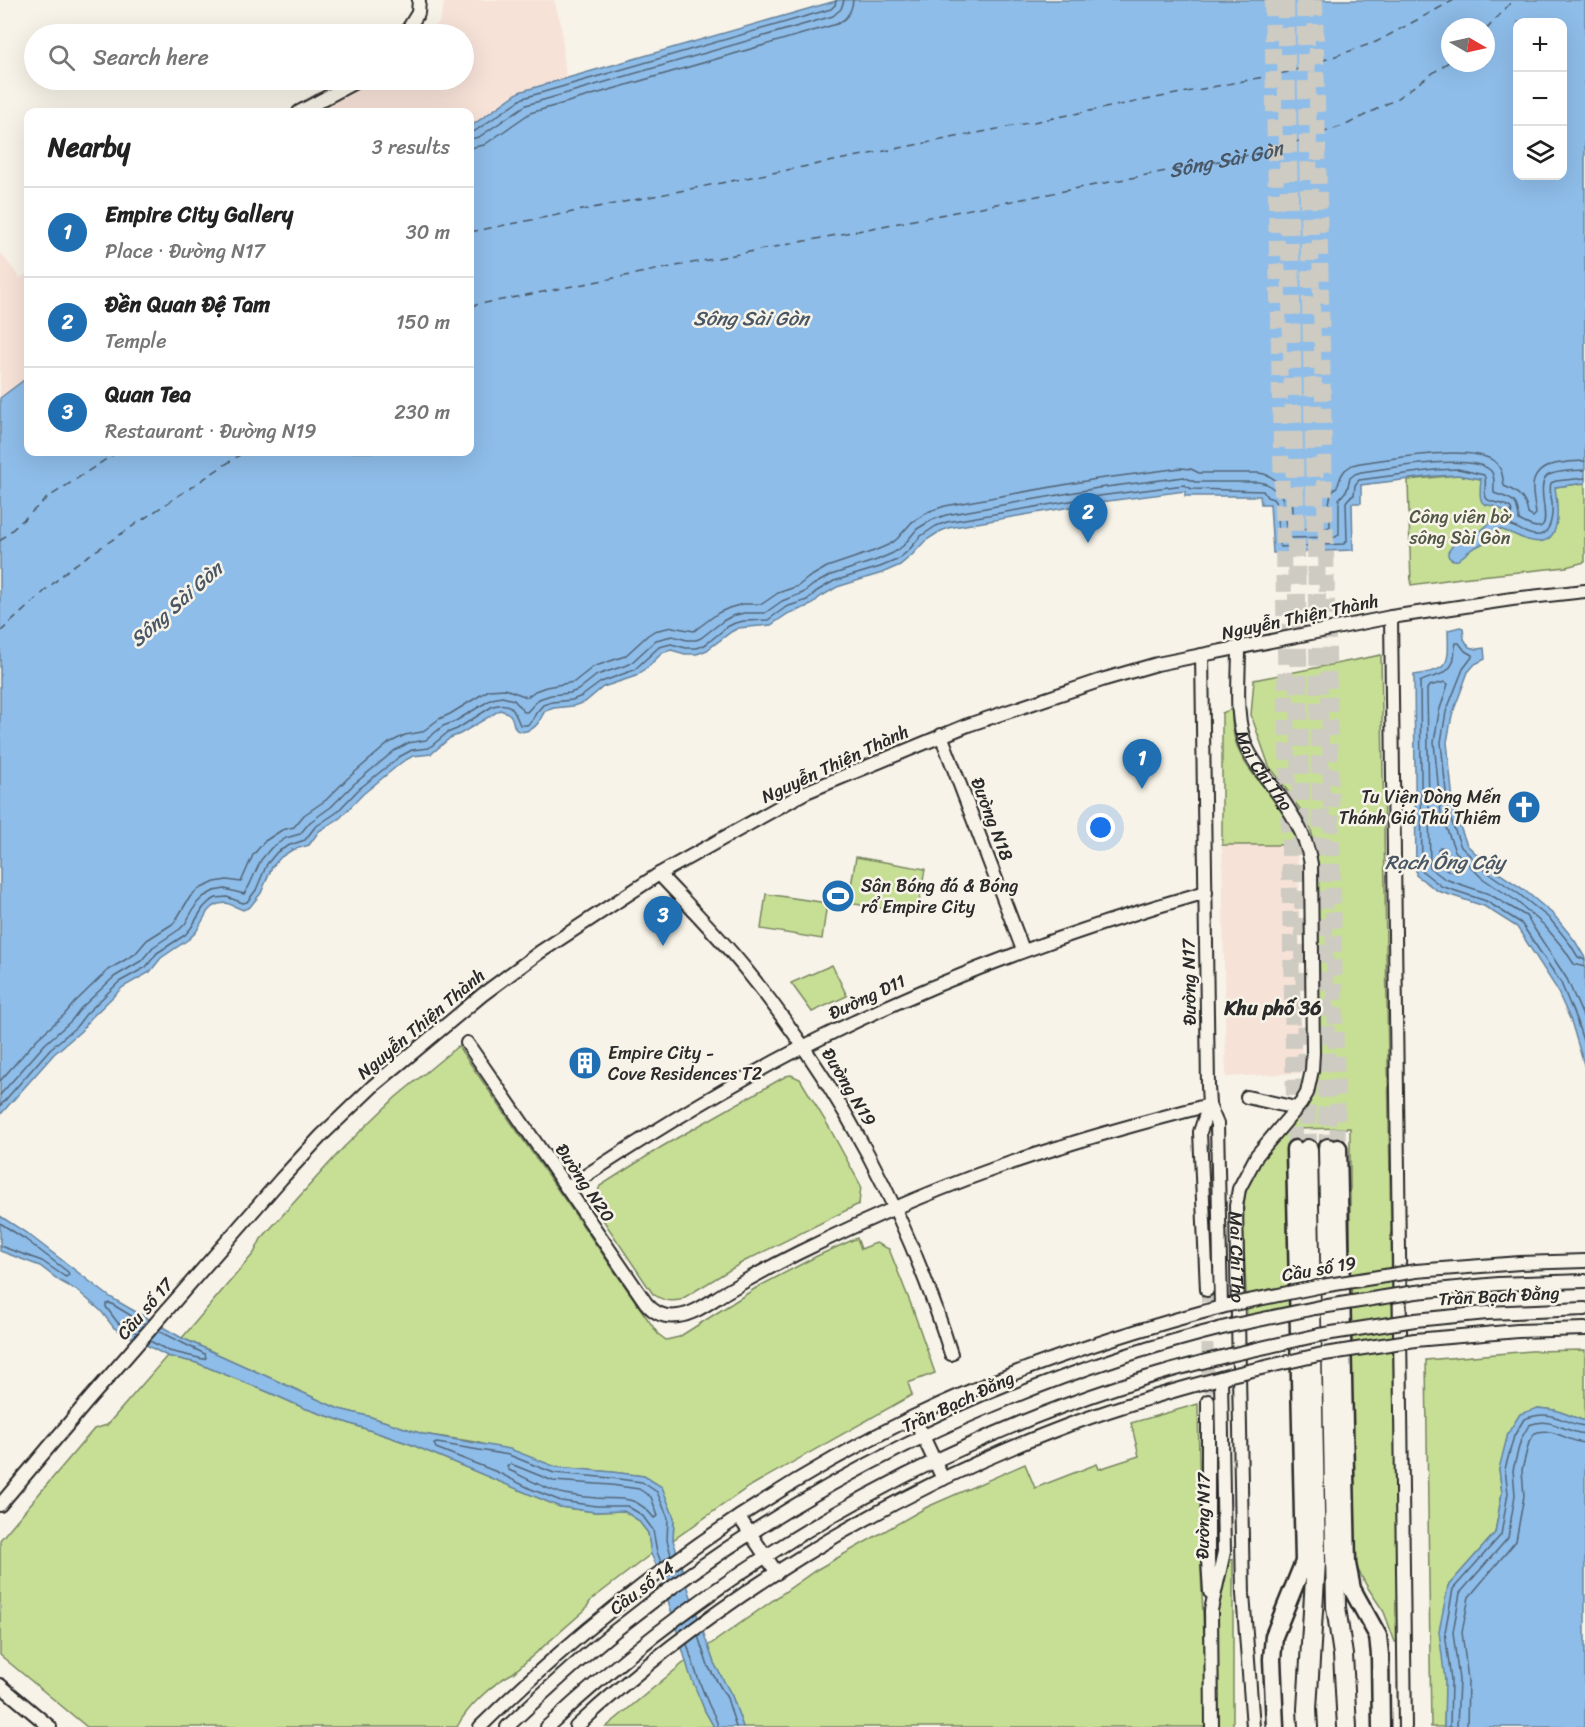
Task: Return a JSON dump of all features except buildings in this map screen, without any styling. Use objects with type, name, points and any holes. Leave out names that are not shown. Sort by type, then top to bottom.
[{"type":"highway","points":[[1333,1148],[1336,1607],[1343,1655],[1347,1727]]},
{"type":"highway","points":[[1302,1149],[1316,1562],[1307,1709],[1308,1727]]},
{"type":"main road","points":[[1333,1148],[1347,1564],[1352,1588],[1378,1636],[1381,1727]]},
{"type":"main road","points":[[1275,1727],[1272,1659],[1275,1636],[1304,1562],[1302,1149]]},
{"type":"street","points":[[411,24],[418,12],[419,0]]},
{"type":"street","points":[[306,108],[340,90]]},
{"type":"street","name":"Nguyễn Thiện Thành","points":[[231,1238],[321,1136],[373,1086],[482,995],[540,952],[659,874],[806,792],[941,735],[1105,679],[1157,664],[1391,617],[1492,601],[1585,591]]},
{"type":"street","points":[[1391,617],[1405,1727]]},
{"type":"street","name":"Mai Chí Thọ","points":[[1239,648],[1239,724],[1248,749],[1304,834],[1311,864],[1312,1070],[1306,1093],[1257,1155],[1239,1189],[1236,1206],[1243,1594],[1253,1727]]},
{"type":"street","name":"Đường N17","points":[[1202,655],[1209,1105],[1217,1124],[1225,1306]]},
{"type":"street","name":"Đường N18","points":[[941,735],[1023,951]]},
{"type":"street","name":"Đường N19","points":[[659,874],[747,972],[803,1047],[851,1125],[875,1167],[919,1262],[951,1354]]},
{"type":"street","name":"Đường D11","points":[[567,1188],[685,1113],[803,1047],[903,999],[1023,951],[1101,923],[1206,892]]},
{"type":"street","name":"Đường N20","points":[[467,1042],[652,1310],[662,1315],[671,1317],[690,1313],[757,1274],[895,1208]]},
{"type":"street","points":[[1247,1097],[1296,1108]]},
{"type":"street","points":[[895,1208],[1060,1146],[1209,1105]]},
{"type":"street","points":[[1207,1290],[1200,1132],[1209,1105]]},
{"type":"street","name":"Cầu số 17","points":[[0,1505],[231,1238]]},
{"type":"street","name":"Cầu số 19","points":[[914,1417],[968,1393],[1085,1348],[1225,1306],[1313,1288],[1416,1271],[1520,1263],[1585,1262]]},
{"type":"street","points":[[1439,1269],[1440,1289]]},
{"type":"street","name":"Trần Bạch Đằng","points":[[1416,1292],[1498,1284],[1585,1281]]},
{"type":"street","name":"Cầu số 19","points":[[1230,1326],[1315,1308],[1416,1292]]},
{"type":"street","name":"Trần Bạch Đằng","points":[[934,1462],[1018,1424],[1078,1401],[1139,1380],[1230,1355],[1319,1335],[1414,1320],[1585,1309]]},
{"type":"street","points":[[1440,1317],[1440,1338]]},
{"type":"street","name":"Trần Bạch Đằng","points":[[720,1554],[853,1472],[966,1416],[1051,1381],[1136,1351],[1230,1326]]},
{"type":"street","points":[[576,1727],[668,1651],[747,1593],[839,1534],[943,1479],[1053,1431],[1138,1401],[1226,1376],[1318,1355],[1415,1340],[1518,1331],[1585,1329]]},
{"type":"street","name":"Đường N17","points":[[1212,1727],[1211,1610],[1224,1552],[1226,1376]]},
{"type":"street","points":[[1208,1401],[1208,1560],[1211,1610]]},
{"type":"street","points":[[914,1417],[943,1479]]},
{"type":"street","name":"Cầu số 14","points":[[480,1727],[576,1639],[708,1538],[829,1462],[914,1417]]},
{"type":"street","points":[[547,1727],[604,1676],[665,1627],[735,1576],[837,1513],[934,1462]]},
{"type":"street","points":[[739,1517],[777,1573]]},
{"type":"street","name":"Cầu số 14","points":[[505,1727],[587,1654],[653,1602],[720,1554]]},
{"type":"street","points":[[0,1686],[50,1727]]},
{"type":"street","points":[[492,1715],[505,1727]]},
{"type":"shaded area","points":[[445,0],[554,0],[561,24],[566,79],[519,92],[474,124],[474,108],[320,108],[354,90],[474,90],[474,24],[439,23]]},
{"type":"shaded area","points":[[0,252],[20,278],[24,276],[24,379],[0,397]]},
{"type":"shaded area","points":[[1222,845],[1296,845],[1299,872],[1302,1073],[1226,1077]]},
{"type":"green space","name":"Công viên bờ sông Sài Gòn","points":[[1458,475],[1555,487],[1585,483],[1585,562],[1566,567],[1411,585],[1408,480]]},
{"type":"green space","points":[[1381,655],[1398,1643],[1395,1642],[1384,1612],[1352,1559],[1350,1539],[1350,1128],[1291,1129],[1293,1314],[1247,1316],[1243,1223],[1245,1195],[1252,1171],[1314,1094],[1320,1062],[1316,853],[1311,830],[1303,814],[1269,766],[1251,715],[1254,680]]},
{"type":"green space","points":[[1232,709],[1234,737],[1243,759],[1287,817],[1296,845],[1222,845],[1222,713]]},
{"type":"green space","points":[[856,857],[925,869],[917,914],[848,903]]},
{"type":"green space","points":[[766,894],[827,903],[822,939],[761,929]]},
{"type":"green space","points":[[832,965],[847,996],[812,1012],[791,983]]},
{"type":"green space","points":[[458,1046],[658,1334],[666,1340],[679,1337],[756,1288],[857,1238],[861,1249],[876,1243],[889,1249],[935,1373],[908,1383],[912,1395],[747,1488],[673,1540],[674,1518],[662,1488],[644,1476],[556,1467],[476,1442],[423,1434],[339,1409],[182,1338],[254,1253],[261,1239],[344,1147],[396,1097]]},
{"type":"green space","points":[[791,1075],[800,1079],[861,1186],[859,1204],[743,1262],[680,1300],[669,1301],[656,1296],[599,1214],[595,1199],[600,1186],[663,1146]]},
{"type":"green space","points":[[1585,1350],[1585,1421],[1555,1410],[1538,1408],[1499,1469],[1502,1493],[1495,1533],[1448,1586],[1444,1727],[1431,1727],[1426,1360],[1531,1351]]},
{"type":"green space","points":[[167,1356],[197,1363],[304,1408],[410,1444],[560,1507],[595,1512],[624,1511],[638,1520],[648,1533],[651,1554],[591,1600],[585,1610],[513,1673],[489,1689],[461,1719],[457,1727],[87,1727],[0,1655],[0,1540],[94,1429],[107,1425]]},
{"type":"green space","points":[[1198,1404],[1201,1571],[1208,1727],[743,1727],[732,1696],[714,1663],[708,1646],[816,1570],[927,1507],[1025,1464],[1035,1488],[1097,1464],[1099,1469],[1139,1456],[1131,1423]]},
{"type":"green space","points":[[1233,1559],[1233,1727],[1217,1727],[1215,1611],[1225,1564]]},
{"type":"green space","points":[[686,1661],[705,1711],[714,1727],[606,1727]]},
{"type":"water","name":"Sông Sài Gòn","points":[[839,0],[1585,0],[1585,483],[1555,487],[1556,525],[1548,539],[1540,542],[1528,540],[1498,529],[1493,531],[1486,542],[1458,560],[1450,559],[1448,552],[1455,542],[1478,533],[1491,522],[1505,515],[1505,512],[1499,508],[1482,502],[1481,479],[1458,475],[1361,485],[1361,503],[1352,503],[1353,550],[1273,553],[1270,504],[1261,504],[1260,496],[1185,496],[1185,491],[1100,502],[948,528],[925,541],[900,565],[837,587],[811,605],[789,613],[771,625],[738,628],[707,650],[697,654],[685,654],[671,650],[662,653],[636,676],[603,687],[585,702],[545,711],[530,730],[521,732],[515,729],[511,716],[500,710],[450,738],[431,754],[413,756],[402,762],[363,794],[340,818],[319,831],[309,845],[292,850],[281,857],[272,867],[261,893],[250,907],[243,910],[227,903],[212,907],[189,939],[161,958],[150,972],[123,987],[81,1031],[54,1054],[0,1115],[0,398],[24,380],[24,456],[474,456],[474,124],[519,92]]},
{"type":"water","name":"Rạch Ông Cậy","points":[[1463,628],[1464,639],[1469,647],[1484,648],[1485,659],[1475,664],[1468,672],[1452,715],[1447,742],[1454,811],[1467,845],[1491,868],[1523,889],[1554,915],[1575,941],[1585,958],[1585,1068],[1571,1021],[1555,986],[1517,927],[1484,906],[1438,891],[1416,875],[1414,675],[1441,668],[1445,664],[1448,651],[1448,630]]},
{"type":"water","points":[[0,1216],[28,1234],[110,1297],[129,1308],[182,1338],[339,1409],[423,1434],[510,1449],[556,1467],[644,1476],[662,1487],[674,1518],[673,1540],[690,1594],[714,1663],[732,1696],[743,1727],[714,1727],[705,1711],[690,1675],[660,1573],[651,1554],[648,1533],[638,1520],[624,1511],[595,1512],[560,1507],[410,1444],[304,1408],[197,1363],[167,1356],[114,1328],[101,1311],[78,1291],[40,1266],[0,1251]]},
{"type":"water","points":[[1538,1408],[1555,1410],[1585,1421],[1585,1727],[1444,1727],[1445,1681],[1439,1631],[1448,1586],[1495,1533],[1502,1493],[1499,1469],[1508,1433],[1520,1414]]},
{"type":"ferry route","points":[[474,231],[1289,72],[1376,42],[1454,0]]},
{"type":"ferry route","points":[[1495,20],[1513,0]]},
{"type":"ferry route","points":[[474,305],[1270,151],[1348,124],[1396,99],[1441,67]]},
{"type":"ferry route","points":[[0,541],[46,499],[111,456]]},
{"type":"ferry route","points":[[0,632],[70,568],[238,456]]},
{"type":"tunnel","points":[[1272,0],[1295,1149]]},
{"type":"tunnel","points":[[1285,0],[1308,1149]]},
{"type":"tunnel","points":[[1305,0],[1328,1148]]},
{"type":"tunnel","points":[[1315,0],[1338,1148]]},
{"type":"tunnel","points":[[1207,1290],[1208,1401]]},
{"type":"place","name":"Đền Quan Đệ Tam","points":[[1088,543]]},
{"type":"place","name":"Empire City Gallery","points":[[1142,789]]},
{"type":"place","name":"Tu Viện Dòng Mến Thánh Giá Thủ Thiêm","points":[[1524,807]]},
{"type":"place","name":"Sân Bóng đá & Bóng rổ Empire City","points":[[838,896]]},
{"type":"place","name":"Quan Tea","points":[[663,946]]},
{"type":"place","name":"Empire City - Cove Residences T2","points":[[585,1063]]},
{"type":"district","name":"Khu phố 36","points":[[1273,1008]]}]
